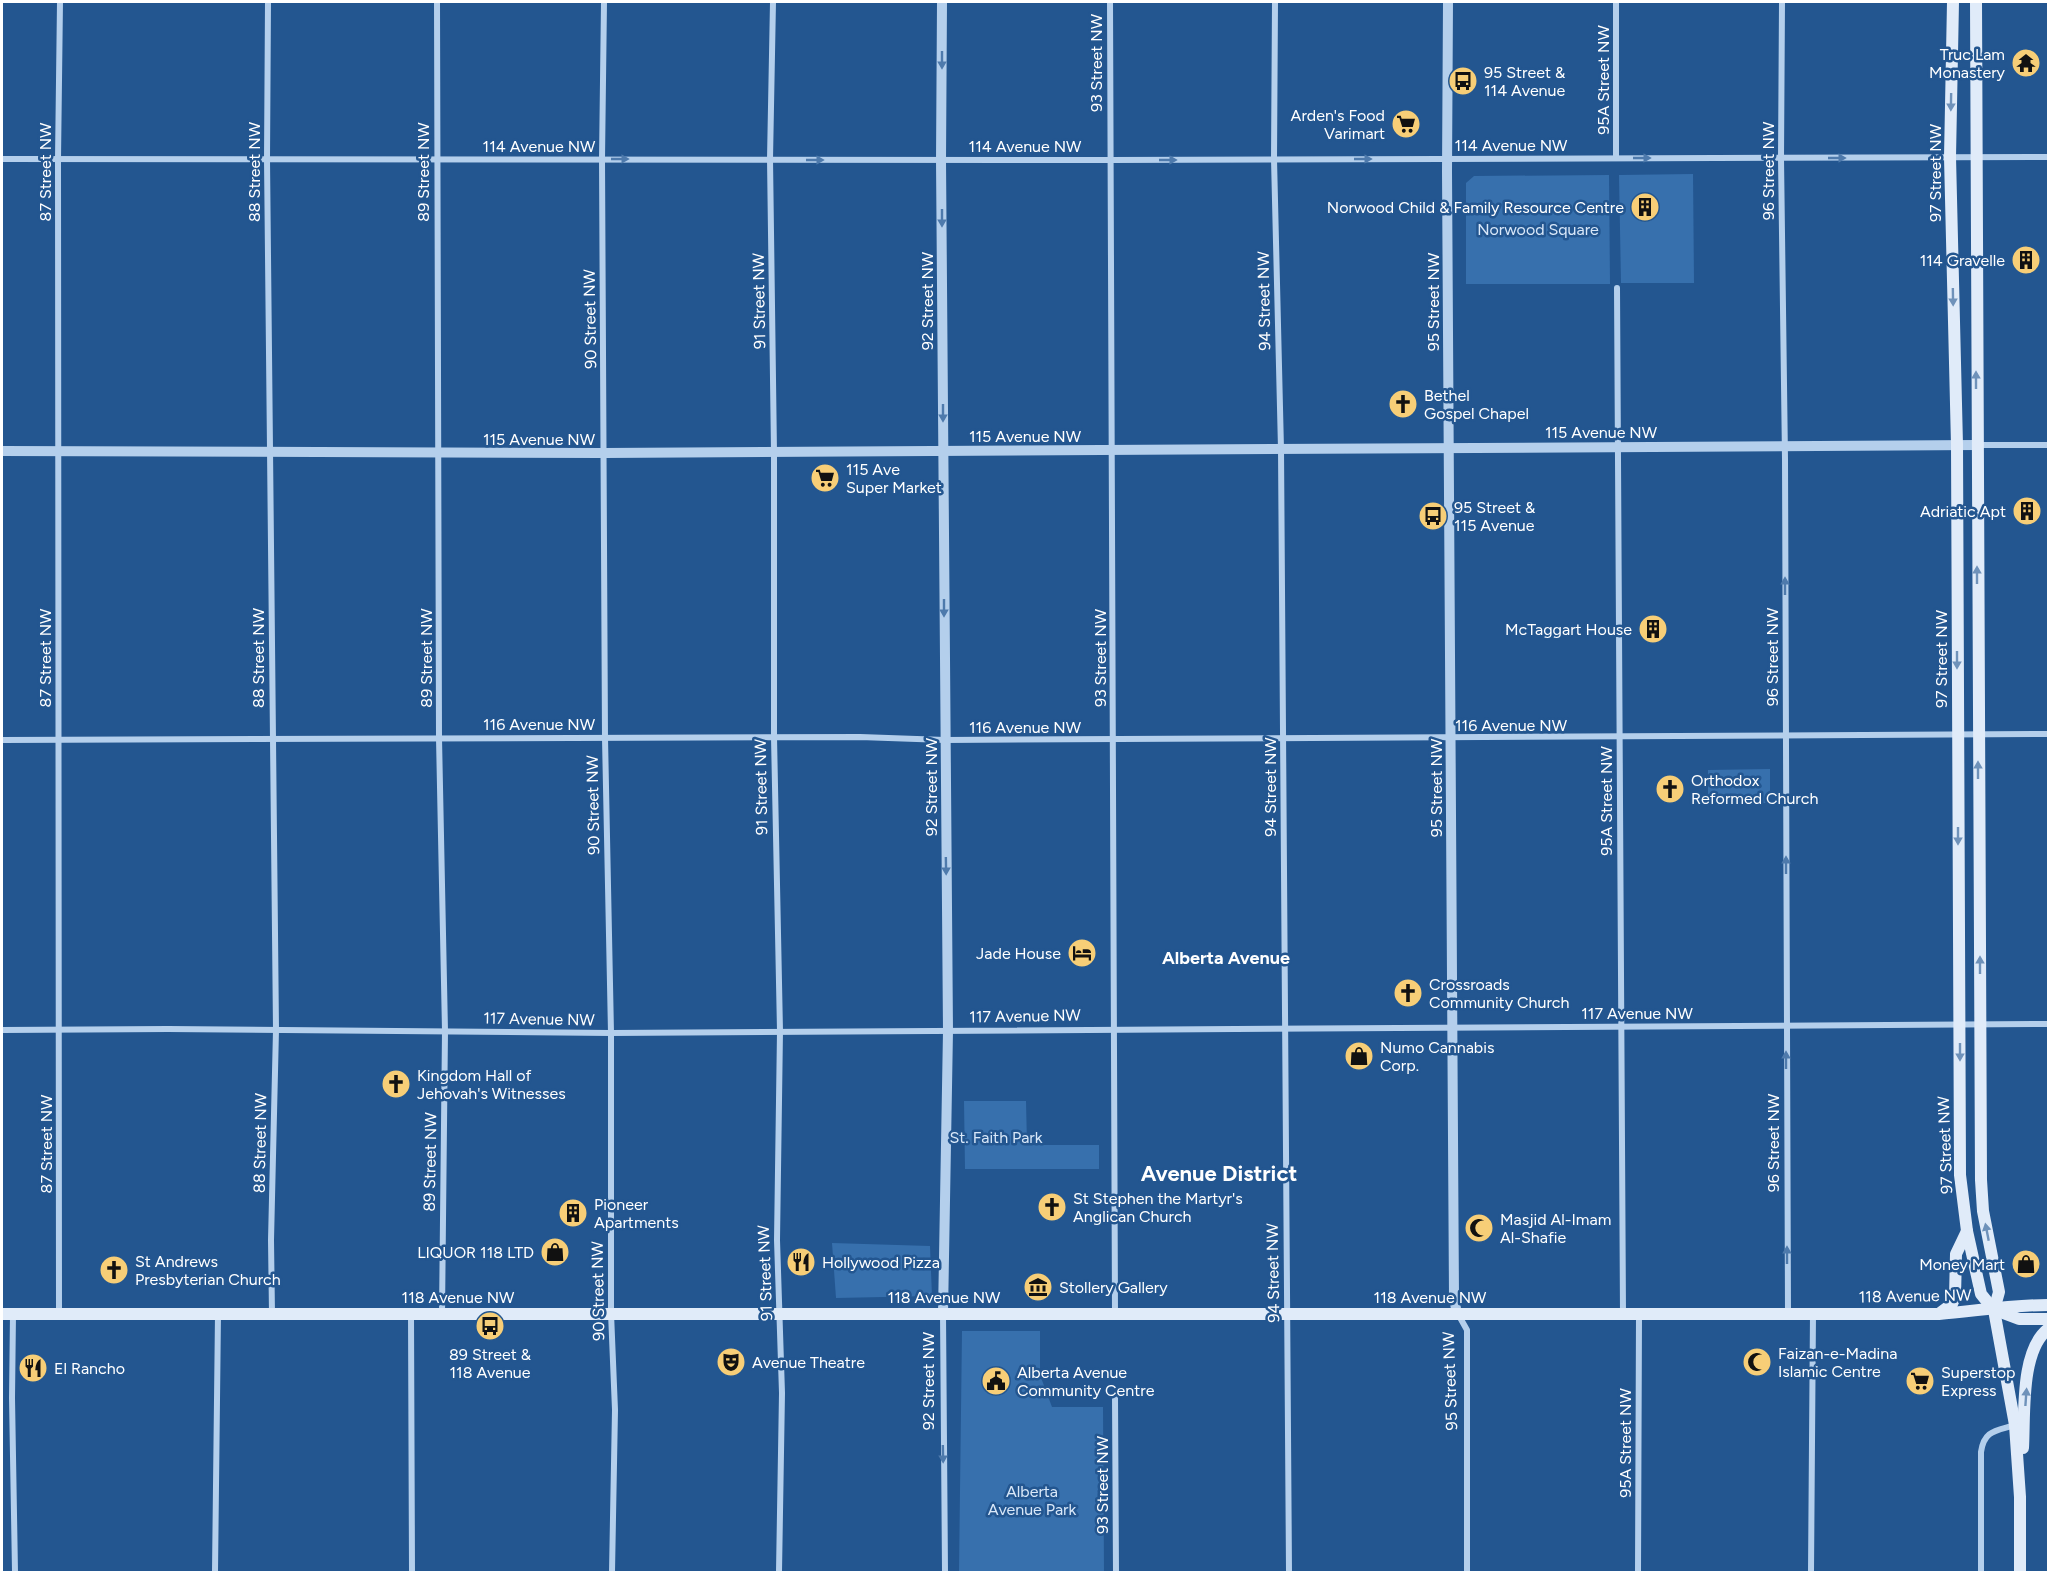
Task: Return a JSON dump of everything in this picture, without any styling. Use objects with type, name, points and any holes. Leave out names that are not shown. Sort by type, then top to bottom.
[{"type":"main road","name":"97 Street NW","points":[[1953,2],[1950,157],[1957,445],[1960,1175],[1967,1231],[1981,1294],[1994,1310]]},
{"type":"main road","name":"97 Street NW","points":[[1976,2],[1981,1180],[1983,1211],[1999,1292],[1994,1310],[2015,1425],[2020,1497],[2020,1572]]},
{"type":"main road","points":[[1939,1314],[1952,1304],[1955,1297],[1956,1254],[1967,1231]]},
{"type":"main road","name":"118 Avenue NW","points":[[7,1314],[1939,1314],[1994,1310],[2022,1305],[2049,1305]]},
{"type":"main road","name":"118 Avenue NW","points":[[1994,1310],[2019,1319],[2049,1319]]},
{"type":"main road","points":[[2020,1497],[2028,1365],[2036,1343],[2049,1329]]},
{"type":"street","name":"87 Street NW","points":[[59,1314],[58,159],[60,2]]},
{"type":"street","name":"88 Street NW","points":[[268,2],[267,159],[276,1030],[271,1240],[272,1314]]},
{"type":"street","name":"89 Street NW","points":[[437,2],[439,738],[445,1031],[442,1314]]},
{"type":"street","name":"90 Street NW","points":[[604,2],[602,159],[605,738],[611,1033],[611,1313],[615,1410],[612,1572]]},
{"type":"street","name":"91 Street NW","points":[[773,2],[770,159],[774,452],[774,737],[780,1032],[777,1240],[782,1394],[779,1572]]},
{"type":"street","name":"92 Street NW","points":[[942,2],[941,160],[948,1031],[942,1395],[945,1572]]},
{"type":"street","name":"93 Street NW","points":[[1110,2],[1115,1314]]},
{"type":"street","name":"94 Street NW","points":[[1275,2],[1275,159],[1281,449],[1289,1572]]},
{"type":"street","name":"95 Street NW","points":[[1448,2],[1454,1298],[1457,1314],[1467,1330],[1467,1572]]},
{"type":"street","name":"95A Street NW","points":[[1616,2],[1616,158]]},
{"type":"street","name":"96 Street NW","points":[[1782,2],[1788,1313]]},
{"type":"street","name":"114 Avenue NW","points":[[2,159],[1109,160],[2049,157]]},
{"type":"street","name":"95A Street NW","points":[[1617,288],[1623,1314]]},
{"type":"street","name":"115 Avenue NW","points":[[2,451],[440,454],[2049,445]]},
{"type":"street","name":"116 Avenue NW","points":[[2,740],[860,737],[945,740],[1114,740],[2049,734]]},
{"type":"street","name":"117 Avenue NW","points":[[2,1030],[611,1033],[2049,1024]]},
{"type":"street","points":[[1811,1572],[1813,1313]]},
{"type":"street","points":[[7,1314],[12,1398],[15,1572]]},
{"type":"street","points":[[214,1572],[218,1314]]},
{"type":"street","points":[[411,1314],[412,1572]]},
{"type":"street","name":"95A Street NW","points":[[1638,1572],[1639,1314]]},
{"type":"street","name":"93 Street NW","points":[[1114,1397],[1116,1572]]},
{"type":"street","points":[[1981,1572],[1981,1452],[1983,1440],[1989,1433],[2015,1425]]},
{"type":"green space","name":"Norwood Square","points":[[1693,174],[1694,283],[1621,283],[1619,175]]},
{"type":"green space","name":"Norwood Square","points":[[1609,175],[1610,284],[1466,284],[1466,183],[1474,176]]},
{"type":"green space","points":[[1770,769],[1770,803],[1708,804],[1708,770]]},
{"type":"green space","name":"St. Faith Park","points":[[964,1101],[1026,1101],[1027,1145],[1099,1145],[1099,1169],[965,1169]]},
{"type":"green space","points":[[832,1243],[930,1246],[932,1296],[836,1298]]},
{"type":"green space","name":"Alberta Avenue Park","points":[[962,1331],[1040,1331],[1040,1375],[1052,1407],[1103,1407],[1104,1572],[959,1572]]},
{"type":"place","name":"Truc Lam Monastery","points":[[2026,63]]},
{"type":"place","name":"95 Street & 114 Avenue","points":[[1463,81]]},
{"type":"place","name":"Arden's Food Varimart","points":[[1406,124]]},
{"type":"place","name":"Norwood Child & Family Resource Centre","points":[[1645,207]]},
{"type":"place","name":"114 Gravelle","points":[[2026,260]]},
{"type":"place","name":"Bethel Gospel Chapel","points":[[1403,404]]},
{"type":"place","name":"115 Ave Super Market","points":[[825,478]]},
{"type":"place","name":"Adriatic Apt","points":[[2027,511]]},
{"type":"place","name":"95 Street & 115 Avenue","points":[[1433,516]]},
{"type":"place","name":"McTaggart House","points":[[1653,629]]},
{"type":"place","name":"Orthodox Reformed Church","points":[[1670,789]]},
{"type":"place","name":"Jade House","points":[[1082,953]]},
{"type":"place","name":"Crossroads Community Church","points":[[1408,993]]},
{"type":"place","name":"Numo Cannabis Corp.","points":[[1359,1056]]},
{"type":"place","name":"Kingdom Hall of Jehovah's Witnesses","points":[[396,1084]]},
{"type":"place","name":"St Stephen the Martyr's Anglican Church","points":[[1052,1207]]},
{"type":"place","name":"Pioneer Apartments","points":[[573,1213]]},
{"type":"place","name":"Masjid Al-Imam Al-Shafie","points":[[1479,1228]]},
{"type":"place","name":"LIQUOR 118 LTD","points":[[555,1252]]},
{"type":"place","name":"Hollywood Pizza","points":[[801,1262]]},
{"type":"place","name":"Money Mart","points":[[2026,1264]]},
{"type":"place","name":"St Andrews Presbyterian Church","points":[[114,1270]]},
{"type":"place","name":"Stollery Gallery","points":[[1038,1287]]},
{"type":"place","name":"89 Street & 118 Avenue","points":[[490,1326]]},
{"type":"place","name":"Avenue Theatre","points":[[731,1362]]},
{"type":"place","name":"Faizan-e-Madina Islamic Centre","points":[[1757,1362]]},
{"type":"place","name":"El Rancho","points":[[33,1368]]},
{"type":"place","name":"Alberta Avenue Community Centre","points":[[996,1381]]},
{"type":"place","name":"Superstop Express","points":[[1920,1381]]},
{"type":"district","name":"Alberta Avenue","points":[[1226,958]]},
{"type":"district","name":"Avenue District","points":[[1219,1173]]}]
